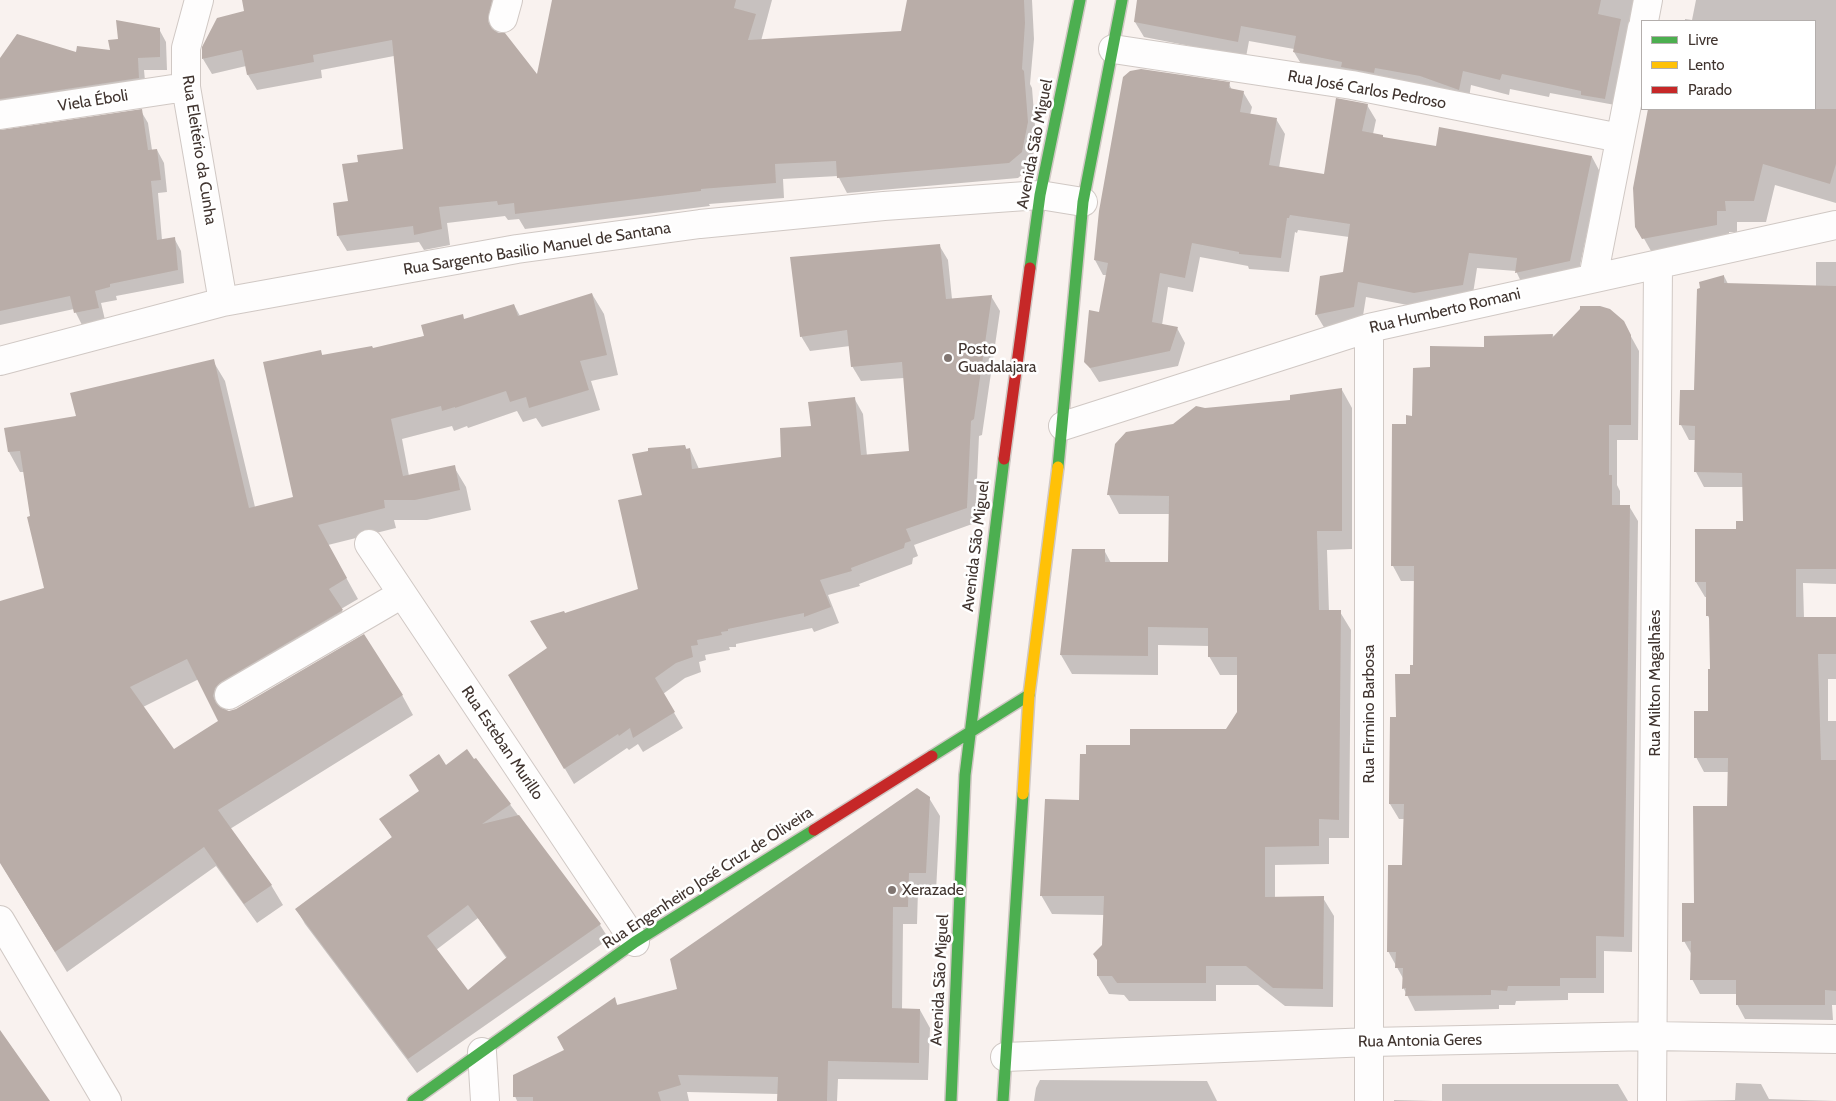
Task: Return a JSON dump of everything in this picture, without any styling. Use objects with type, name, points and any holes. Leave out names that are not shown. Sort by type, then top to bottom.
[{"type":"main road","name":"Avenida São Miguel","points":[[951,1101],[965,775],[970,730],[991,551],[1040,195],[1080,0]]},
{"type":"main road","points":[[1003,1101],[1029,695],[1063,426],[1084,202],[1122,0]]},
{"type":"main road","name":"Rua Engenheiro José Cruz de Oliveira","points":[[413,1101],[635,942],[970,730],[1029,695]]},
{"type":"street","name":"Rua Eleitério da Cunha","points":[[199,0],[186,48],[186,86],[223,302]]},
{"type":"street","points":[[1644,20],[1648,0]]},
{"type":"street","points":[[1593,278],[1641,33]]},
{"type":"street","name":"Rua José Carlos Pedroso","points":[[1113,49],[1352,85],[1620,138]]},
{"type":"street","name":"Viela Éboli","points":[[0,115],[186,86]]},
{"type":"street","name":"Rua Sargento Basilio Manuel de Santana","points":[[0,362],[223,302],[517,250],[690,225],[884,206],[1040,195],[1084,202]]},
{"type":"street","name":"Rua Humberto Romani","points":[[1063,426],[1369,328],[1836,225]]},
{"type":"street","name":"Rua Milton Magalhães","points":[[1652,1101],[1658,265]]},
{"type":"street","name":"Rua Firmino Barbosa","points":[[1369,328],[1369,1101]]},
{"type":"street","name":"Rua Esteban Murillo","points":[[369,544],[635,942]]},
{"type":"street","points":[[229,695],[402,594]]},
{"type":"street","points":[[0,920],[107,1101]]},
{"type":"street","name":"Rua Antonia Geres","points":[[1005,1057],[1370,1042],[1652,1036],[1836,1038]]},
{"type":"street","points":[[482,1052],[486,1101]]},
{"type":"building","points":[[242,0],[492,0],[488,21],[492,29],[498,33],[505,33],[537,74],[552,0],[736,0],[734,8],[756,14],[748,40],[901,31],[907,0],[1024,0],[1025,23],[1022,69],[1024,71],[1028,122],[1022,152],[1009,163],[837,178],[836,161],[775,164],[776,183],[701,189],[701,191],[515,214],[514,203],[498,205],[497,201],[439,207],[442,229],[414,235],[413,226],[337,236],[333,203],[348,201],[342,164],[358,162],[357,155],[403,149],[392,40],[313,55],[314,62],[247,75],[242,50],[202,59],[202,47],[217,18],[244,11]]},
{"type":"building","points":[[1137,0],[1601,0],[1598,14],[1621,19],[1605,99],[1581,95],[1581,91],[1502,74],[1500,80],[1463,71],[1459,90],[1420,76],[1375,68],[1374,73],[1341,67],[1342,62],[1293,52],[1296,36],[1241,26],[1238,42],[1134,22]]},
{"type":"building","points":[[116,20],[160,28],[160,57],[138,58],[139,78],[0,99],[0,58],[17,34],[76,52],[77,46],[110,50],[108,40],[118,39]]},
{"type":"building","points":[[1141,69],[1230,82],[1229,88],[1244,91],[1240,112],[1277,118],[1269,165],[1324,174],[1336,98],[1368,104],[1362,131],[1383,135],[1383,137],[1436,146],[1439,127],[1592,156],[1570,261],[1515,273],[1517,258],[1469,253],[1463,285],[1414,293],[1358,282],[1354,307],[1315,315],[1320,276],[1343,272],[1350,224],[1290,215],[1287,218],[1281,258],[1239,254],[1239,252],[1192,243],[1185,278],[1160,273],[1152,322],[1178,327],[1170,351],[1090,368],[1084,362],[1089,310],[1099,312],[1108,263],[1094,260],[1099,211],[1123,77],[1130,71]]},
{"type":"building","points":[[142,109],[148,150],[157,149],[161,180],[151,181],[157,240],[175,237],[178,270],[110,284],[110,287],[95,291],[99,308],[74,313],[70,296],[0,311],[0,130]]},
{"type":"building","points":[[1836,109],[1836,164],[1830,184],[1763,164],[1754,201],[1725,201],[1726,211],[1717,211],[1717,225],[1642,239],[1635,227],[1633,188],[1648,110]]},
{"type":"building","points":[[940,244],[946,299],[992,295],[974,419],[971,421],[967,508],[906,529],[911,541],[905,543],[904,548],[851,568],[852,571],[820,580],[831,607],[804,617],[804,613],[728,629],[728,631],[721,632],[722,635],[697,640],[698,645],[691,646],[693,657],[676,663],[655,678],[675,712],[633,738],[630,728],[619,736],[618,734],[564,769],[508,675],[547,648],[530,621],[564,611],[565,613],[638,589],[618,500],[642,495],[632,454],[648,451],[648,448],[685,445],[686,449],[690,448],[692,469],[781,457],[780,428],[811,426],[808,402],[855,397],[861,455],[909,451],[902,362],[851,367],[847,330],[800,337],[790,257]]},
{"type":"building","points":[[1724,275],[1724,283],[1836,286],[1836,569],[1796,569],[1796,617],[1836,617],[1836,654],[1818,654],[1821,760],[1836,760],[1836,991],[1825,990],[1825,1005],[1736,1005],[1736,980],[1690,980],[1691,941],[1682,942],[1682,903],[1694,903],[1693,806],[1727,806],[1728,758],[1694,758],[1694,711],[1708,711],[1708,669],[1710,669],[1709,616],[1706,616],[1706,582],[1695,582],[1695,529],[1736,529],[1736,521],[1743,521],[1742,473],[1694,472],[1695,426],[1679,425],[1680,390],[1694,390],[1697,289],[1700,288],[1699,282]]},
{"type":"building","points":[[592,293],[607,355],[580,361],[589,390],[529,408],[526,397],[510,402],[506,391],[455,408],[442,411],[441,406],[391,419],[403,476],[455,465],[460,490],[415,500],[384,500],[385,508],[318,525],[347,578],[329,589],[343,610],[221,682],[215,688],[213,696],[221,708],[229,711],[236,709],[364,634],[403,695],[218,810],[272,885],[244,904],[204,847],[55,952],[0,863],[0,601],[44,588],[27,517],[30,516],[20,451],[8,452],[4,428],[76,416],[70,393],[214,359],[249,508],[293,497],[263,362],[321,350],[322,355],[372,346],[373,348],[424,336],[421,325],[463,314],[464,319],[514,304],[518,316]],"holes":[[[187,659],[218,721],[174,749],[130,687]]]},
{"type":"building","points":[[1580,306],[1600,306],[1610,309],[1624,321],[1631,335],[1631,425],[1609,425],[1609,475],[1612,475],[1612,505],[1630,505],[1624,937],[1596,936],[1596,978],[1560,978],[1560,986],[1508,986],[1507,991],[1491,990],[1491,995],[1405,996],[1406,988],[1402,989],[1403,968],[1395,968],[1396,952],[1387,952],[1388,865],[1402,865],[1404,804],[1389,804],[1390,717],[1396,717],[1395,674],[1410,674],[1410,665],[1413,665],[1414,566],[1391,566],[1392,424],[1406,424],[1406,415],[1412,416],[1413,368],[1430,367],[1430,346],[1484,347],[1484,336],[1553,334],[1552,338],[1580,309]]},
{"type":"building","points":[[1342,388],[1342,531],[1317,531],[1319,610],[1341,610],[1339,820],[1319,819],[1319,846],[1265,847],[1265,897],[1324,896],[1323,989],[1273,988],[1246,966],[1206,966],[1206,983],[1117,983],[1112,976],[1097,976],[1097,960],[1093,954],[1102,945],[1104,896],[1040,896],[1045,799],[1079,800],[1080,754],[1086,754],[1086,745],[1130,745],[1130,729],[1226,729],[1237,712],[1237,657],[1208,657],[1208,628],[1148,627],[1148,656],[1060,655],[1072,549],[1105,549],[1105,562],[1168,562],[1169,496],[1107,495],[1115,444],[1126,432],[1173,424],[1196,406],[1205,408],[1290,400],[1290,395]]},
{"type":"building","points":[[467,749],[474,759],[476,758],[511,804],[482,824],[519,815],[601,924],[408,1059],[295,909],[392,837],[379,819],[419,791],[409,775],[439,754],[446,765]],"holes":[[[468,905],[507,957],[468,990],[427,936]]]},
{"type":"building","points":[[917,788],[930,797],[926,873],[909,873],[908,907],[893,907],[892,1008],[920,1009],[919,1063],[828,1061],[827,1101],[777,1101],[778,1077],[678,1075],[681,1085],[658,1092],[661,1101],[533,1101],[533,1097],[513,1097],[513,1075],[564,1050],[557,1037],[615,997],[617,1005],[677,989],[670,959]]},
{"type":"building","points":[[0,1030],[50,1101],[0,1101]]},
{"type":"traffic: fast","points":[[1030,268],[1040,195],[1080,0]]},
{"type":"traffic: fast","points":[[1058,467],[1083,202],[1122,0]]},
{"type":"traffic: fast","points":[[951,1101],[965,775],[1004,459]]},
{"type":"traffic: fast","points":[[932,756],[1029,695]]},
{"type":"traffic: fast","points":[[1003,1101],[1023,794]]},
{"type":"traffic: fast","points":[[413,1101],[635,942],[814,830]]},
{"type":"traffic: slow","points":[[1023,794],[1029,695],[1058,467]]},
{"type":"traffic: jam","points":[[1004,459],[1030,268]]},
{"type":"traffic: jam","points":[[814,830],[932,756]]},
{"type":"place","name":"Posto Guadalajara","points":[[948,358]]},
{"type":"place","name":"Xerazade","points":[[892,890]]}]
